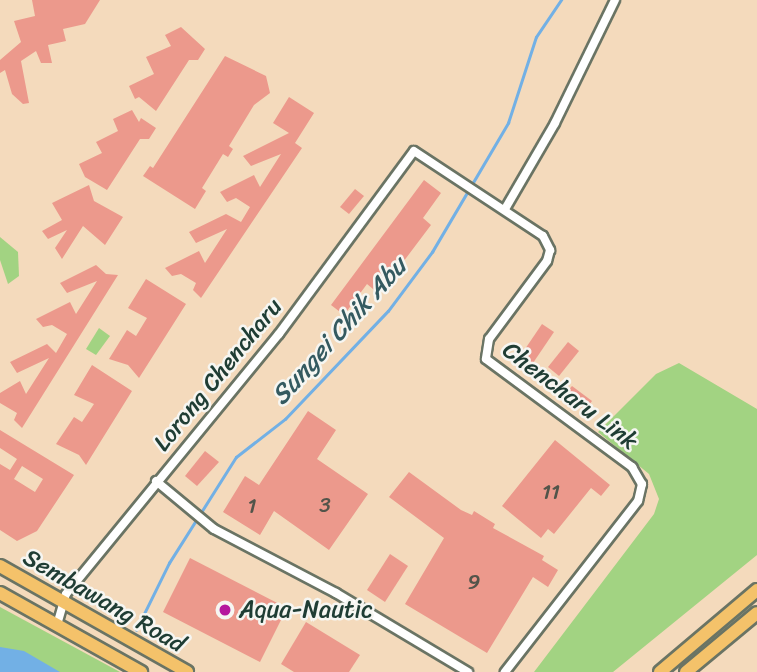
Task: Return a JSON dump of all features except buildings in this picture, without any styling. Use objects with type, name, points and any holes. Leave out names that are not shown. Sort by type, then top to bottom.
[{"type":"main road","name":"Sembawang Road","points":[[0,566],[187,672]]},
{"type":"main road","points":[[660,672],[757,590]]},
{"type":"main road","name":"Sembawang Road","points":[[0,593],[141,672]]},
{"type":"main road","points":[[686,672],[757,613]]},
{"type":"street","points":[[505,209],[564,106],[615,0]]},
{"type":"street","name":"Chencharu Link","points":[[414,151],[543,236],[549,255],[489,340],[486,359],[632,467],[640,476],[642,492],[505,672]]},
{"type":"street","name":"Lorong Chencharu","points":[[60,602],[156,481],[279,334],[414,151]]},
{"type":"street","points":[[156,481],[209,526],[336,593],[468,672]]},
{"type":"street","points":[[57,625],[60,602]]},
{"type":"green space","points":[[0,237],[18,252],[19,276],[8,284],[0,260]]},
{"type":"green space","points":[[99,328],[110,336],[96,355],[86,349]]},
{"type":"green space","points":[[679,363],[757,409],[757,555],[613,672],[534,672],[654,514],[659,499],[649,474],[598,432],[656,374]]},
{"type":"green space","points":[[0,607],[120,672],[0,672]]},
{"type":"water","points":[[0,647],[24,651],[60,672],[0,672]]},
{"type":"waterway","name":"Sungei Chik Abu","points":[[136,630],[169,563],[236,457],[285,419],[388,311],[432,252],[508,123],[536,37],[561,0]]},
{"type":"place","name":"Aqua-Nautic","points":[[225,610]]}]
